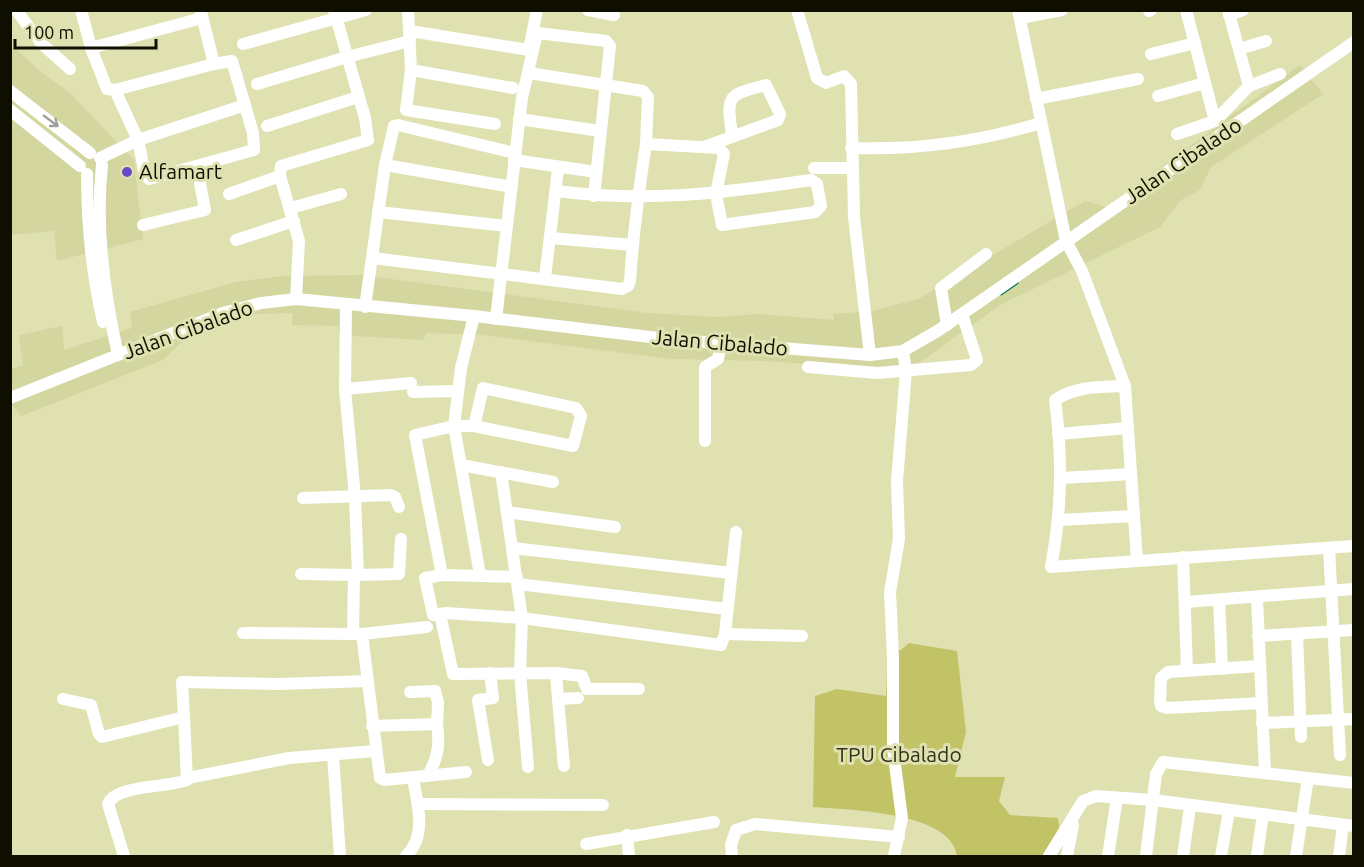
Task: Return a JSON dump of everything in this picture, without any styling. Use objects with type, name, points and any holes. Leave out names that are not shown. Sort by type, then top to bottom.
[{"type":"street","points":[[16,10],[41,43],[70,69]]},
{"type":"street","points":[[81,10],[91,48],[107,89],[116,90],[230,60],[233,63],[245,105],[254,150],[149,179],[144,175],[138,140],[116,90]]},
{"type":"street","points":[[243,44],[335,14],[366,10]]},
{"type":"street","points":[[408,10],[411,70],[406,110],[495,124]]},
{"type":"street","points":[[257,84],[410,36],[529,50],[537,10]]},
{"type":"street","points":[[588,10],[614,15]]},
{"type":"street","points":[[797,10],[817,78],[826,83],[844,76],[849,80],[852,101],[851,168],[854,217],[870,355]]},
{"type":"street","points":[[1062,10],[1019,14],[1066,241],[1082,271],[1125,386],[1137,560]]},
{"type":"street","points":[[1186,10],[1215,121]]},
{"type":"street","points":[[1243,10],[1228,13],[1250,86]]},
{"type":"street","points":[[91,48],[202,14],[214,64]]},
{"type":"street","points":[[296,299],[299,241],[280,176],[281,166],[368,140],[335,14]]},
{"type":"street","points":[[496,319],[519,119],[537,33],[606,41],[610,46],[594,196]]},
{"type":"street","points":[[1239,49],[1266,41]]},
{"type":"street","name":"Jalan Cibalado","points":[[10,398],[223,313],[261,303],[296,299],[346,312],[365,307],[474,316],[720,348],[870,355],[904,360],[947,325],[965,320],[1066,241],[1353,42]]},
{"type":"street","points":[[1151,54],[1195,43]]},
{"type":"street","points":[[411,70],[513,88]]},
{"type":"street","points":[[373,258],[501,272],[622,289],[628,286],[646,144],[647,94],[644,91],[606,87],[529,73]]},
{"type":"street","points":[[1177,134],[1215,121],[1250,86],[1280,74]]},
{"type":"street","points":[[1036,99],[1138,79]]},
{"type":"street","points":[[1158,96],[1205,83]]},
{"type":"street","points":[[705,147],[780,117],[775,100],[766,85],[737,92],[732,97],[729,105],[732,135]]},
{"type":"street","points":[[10,91],[97,159],[98,172],[83,170],[10,110]]},
{"type":"street","points":[[267,126],[358,97]]},
{"type":"street","points":[[115,357],[96,289],[81,159],[97,159],[138,140],[245,105]]},
{"type":"street","points":[[519,119],[600,131]]},
{"type":"street","points":[[851,148],[947,145],[986,138],[1041,123]]},
{"type":"street","points":[[365,307],[384,165],[392,129],[398,125],[558,169],[596,172]]},
{"type":"street","points":[[557,191],[594,196],[639,198],[716,194],[811,180],[817,184],[821,206],[815,212],[725,226],[720,221],[716,194],[724,154],[719,148],[646,144]]},
{"type":"street","points":[[97,159],[103,266],[115,357]]},
{"type":"street","points":[[384,165],[512,187]]},
{"type":"street","points":[[143,225],[205,210],[197,167]]},
{"type":"street","points":[[814,168],[851,168]]},
{"type":"street","points":[[545,278],[558,169]]},
{"type":"street","points":[[230,194],[280,176]]},
{"type":"street","points":[[236,240],[341,194]]},
{"type":"street","points":[[378,212],[507,226]]},
{"type":"street","points":[[551,238],[633,245]]},
{"type":"street","points":[[947,325],[941,288],[986,254]]},
{"type":"street","points":[[346,312],[345,388],[355,497],[358,634],[381,780],[413,779],[428,775],[466,772]]},
{"type":"street","points":[[474,316],[457,391],[454,426],[480,575]]},
{"type":"street","points":[[808,367],[877,373],[904,360],[976,363],[965,320]]},
{"type":"street","points":[[705,441],[705,367],[715,362],[720,348]]},
{"type":"street","points":[[894,856],[902,818],[893,749],[890,592],[891,573],[899,539],[898,456],[904,360]]},
{"type":"street","points":[[1125,386],[1085,388],[1066,393],[1055,400],[1062,478],[1060,520],[1051,567],[1353,546]]},
{"type":"street","points":[[345,388],[457,391]]},
{"type":"street","points":[[442,575],[415,435],[454,426],[474,426],[573,446],[581,416],[576,408],[483,388],[474,426]]},
{"type":"street","points":[[1058,434],[1128,428]]},
{"type":"street","points":[[461,465],[553,482]]},
{"type":"street","points":[[501,472],[522,618],[520,673],[528,767]]},
{"type":"street","points":[[1062,478],[1131,474]]},
{"type":"street","points":[[303,498],[391,495],[396,497],[399,507]]},
{"type":"street","points":[[507,512],[615,527]]},
{"type":"street","points":[[1060,520],[1134,516]]},
{"type":"street","points":[[727,609],[480,575],[442,575],[425,578],[433,615],[522,618],[717,647],[721,645],[725,634],[736,532]]},
{"type":"street","points":[[301,574],[399,574],[401,539]]},
{"type":"street","points":[[513,548],[731,573]]},
{"type":"street","points":[[1329,548],[1340,755]]},
{"type":"street","points":[[1183,557],[1187,670]]},
{"type":"street","points":[[1186,602],[1353,589]]},
{"type":"street","points":[[1257,598],[1265,772]]},
{"type":"street","points":[[1219,600],[1222,669]]},
{"type":"street","points":[[440,614],[453,674],[556,673],[582,676],[587,689],[639,689]]},
{"type":"street","points":[[243,633],[358,634],[427,627]]},
{"type":"street","points":[[1258,636],[1353,630]]},
{"type":"street","points":[[725,634],[802,636]]},
{"type":"street","points":[[1297,634],[1301,737]]},
{"type":"street","points":[[1259,666],[1187,670],[1162,675],[1160,702],[1163,707],[1261,702]]},
{"type":"street","points":[[556,673],[564,766]]},
{"type":"street","points":[[488,760],[478,700],[493,698],[490,674]]},
{"type":"street","points":[[188,778],[182,682],[279,684],[366,681]]},
{"type":"street","points":[[410,692],[435,691],[438,702],[437,724],[440,741],[437,760],[428,775]]},
{"type":"street","points":[[558,699],[578,698]]},
{"type":"street","points":[[63,699],[91,705],[99,734],[102,736],[184,717]]},
{"type":"street","points":[[1262,723],[1353,719]]},
{"type":"street","points":[[372,726],[437,724]]},
{"type":"street","points":[[124,856],[108,804],[110,799],[123,792],[186,781],[188,778],[289,758],[375,751]]},
{"type":"street","points":[[333,754],[340,856]]},
{"type":"street","points":[[1146,856],[1157,769],[1160,764],[1168,760],[1353,783]]},
{"type":"street","points":[[1296,856],[1308,778]]},
{"type":"street","points":[[406,856],[413,849],[420,829],[413,779]]},
{"type":"street","points":[[1067,856],[1074,819],[1078,808],[1088,797],[1154,800],[1190,807],[1348,826],[1339,856]]},
{"type":"street","points":[[1108,856],[1117,798]]},
{"type":"street","points":[[418,804],[603,805]]},
{"type":"street","points":[[1183,856],[1190,807]]},
{"type":"street","points":[[1221,856],[1229,811]]},
{"type":"street","points":[[1257,856],[1263,814]]},
{"type":"street","points":[[1049,856],[1074,819]]},
{"type":"street","points":[[586,844],[627,835],[714,822]]},
{"type":"street","points":[[732,856],[731,845],[736,830],[755,824],[899,837]]},
{"type":"street","points":[[627,835],[629,856]]},
{"type":"shaded area","points":[[10,44],[41,72],[69,92],[134,160],[143,239],[57,261],[54,231],[11,235]]},
{"type":"shaded area","points":[[1300,65],[1323,94],[1211,167],[1200,190],[1181,200],[1160,227],[1000,305],[919,363],[884,370],[767,361],[671,359],[482,335],[426,333],[423,340],[340,335],[338,326],[292,325],[293,313],[255,314],[188,336],[163,360],[21,416],[11,404],[10,369],[23,365],[19,335],[62,326],[64,350],[132,328],[130,312],[236,282],[283,276],[361,275],[647,313],[716,317],[759,314],[834,320],[833,314],[872,311],[918,299],[1085,201],[1107,207]]},
{"type":"green space","name":"TPU Cibalado","points":[[909,643],[957,651],[966,732],[955,777],[1005,777],[999,801],[1010,815],[1058,818],[1060,833],[1042,856],[957,856],[950,841],[937,830],[918,822],[872,812],[813,807],[815,696],[837,689],[886,696],[888,650],[901,650]]},
{"type":"waterway","points":[[1001,294],[1017,283]]},
{"type":"place","name":"Alfamart","points":[[127,172]]}]
